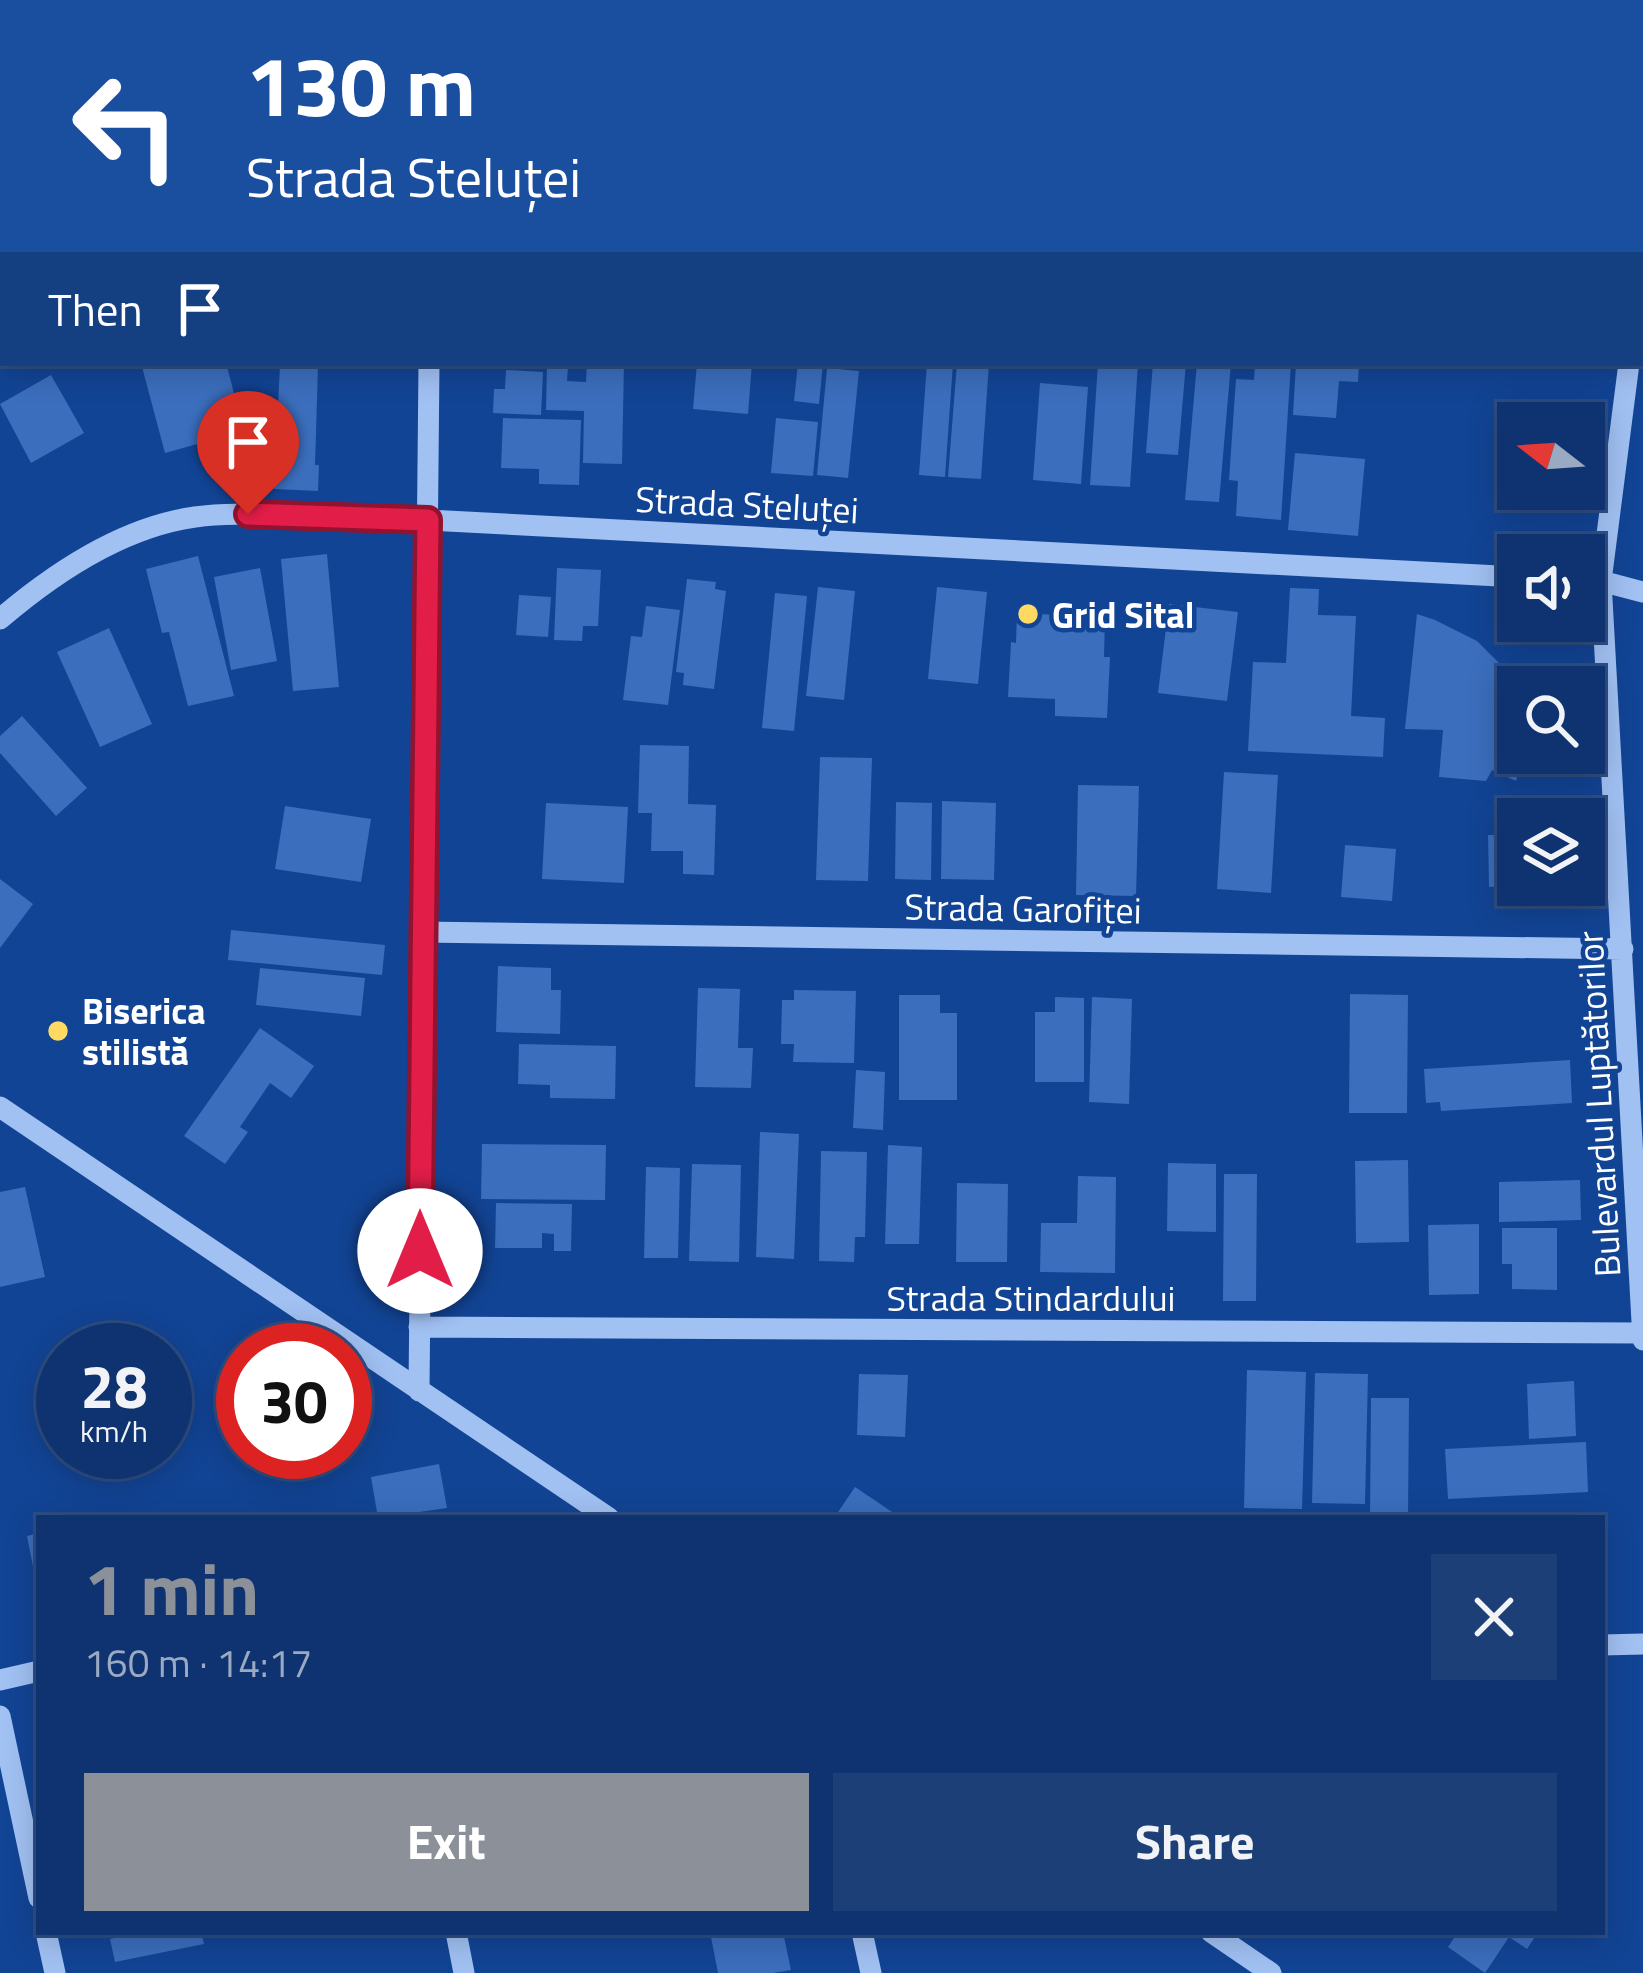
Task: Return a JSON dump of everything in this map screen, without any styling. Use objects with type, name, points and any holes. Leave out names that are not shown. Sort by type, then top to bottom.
[{"type":"street","points":[[419,1391],[429,366]]},
{"type":"street","name":"Bulevardul Luptătorilor","points":[[1600,534],[1628,366]]},
{"type":"street","name":"Strada Steluței","points":[[0,619],[31,592],[101,548],[151,527],[195,517],[248,514],[1497,576]]},
{"type":"street","points":[[1605,583],[1643,592]]},
{"type":"street","name":"Bulevardul Luptătorilor","points":[[1597,642],[1623,950],[1643,1335]]},
{"type":"street","name":"Strada Garofiței","points":[[422,932],[1623,950]]},
{"type":"street","points":[[0,1107],[605,1515]]},
{"type":"street","name":"Strada Stindardului","points":[[419,1327],[1643,1335]]},
{"type":"street","points":[[1605,1645],[1643,1644]]},
{"type":"street","points":[[0,1680],[36,1672]]},
{"type":"street","points":[[0,1715],[36,1884]]},
{"type":"street","points":[[47,1935],[55,1973]]},
{"type":"street","points":[[457,1935],[464,1973]]},
{"type":"street","points":[[863,1935],[871,1973]]},
{"type":"street","points":[[1215,1935],[1271,1973]]},
{"type":"building","points":[[142,366],[227,366],[244,431],[165,453]]},
{"type":"building","points":[[280,366],[318,366],[318,491],[274,489]]},
{"type":"building","points":[[547,366],[568,366],[567,381],[586,382],[587,366],[624,366],[622,464],[583,463],[584,411],[546,410]]},
{"type":"building","points":[[697,366],[752,366],[748,414],[693,409]]},
{"type":"building","points":[[798,366],[823,366],[819,404],[794,401]]},
{"type":"building","points":[[927,366],[953,366],[945,477],[919,475]]},
{"type":"building","points":[[957,366],[989,366],[981,479],[948,477]]},
{"type":"building","points":[[1098,366],[1138,366],[1130,487],[1090,485]]},
{"type":"building","points":[[1153,366],[1186,366],[1178,455],[1146,453]]},
{"type":"building","points":[[1197,366],[1231,366],[1219,502],[1185,500]]},
{"type":"building","points":[[1255,366],[1291,366],[1281,520],[1236,516],[1238,481],[1229,480],[1236,379],[1254,380]]},
{"type":"building","points":[[1296,366],[1359,366],[1358,382],[1339,381],[1336,418],[1293,415]]},
{"type":"building","points":[[827,368],[859,371],[848,478],[817,475]]},
{"type":"building","points":[[506,370],[543,372],[541,415],[493,413],[494,389],[505,389]]},
{"type":"building","points":[[51,375],[84,433],[31,463],[0,404]]},
{"type":"building","points":[[1040,383],[1088,387],[1081,484],[1033,480]]},
{"type":"building","points":[[503,418],[581,420],[579,485],[539,484],[539,469],[501,468]]},
{"type":"building","points":[[776,418],[818,422],[813,476],[771,473]]},
{"type":"building","points":[[1295,453],[1365,459],[1358,536],[1288,530]]},
{"type":"building","points":[[327,554],[339,687],[293,691],[281,559]]},
{"type":"building","points":[[198,556],[234,696],[188,706],[146,569]]},
{"type":"building","points":[[260,568],[277,661],[231,670],[214,577]]},
{"type":"building","points":[[557,568],[601,570],[598,626],[583,626],[582,641],[554,640]]},
{"type":"building","points":[[687,579],[716,582],[715,589],[726,591],[714,689],[683,685],[684,673],[676,672]]},
{"type":"building","points":[[818,587],[855,591],[844,700],[806,696]]},
{"type":"building","points":[[937,587],[987,592],[978,684],[928,679]]},
{"type":"building","points":[[1290,588],[1319,589],[1318,615],[1356,616],[1351,716],[1385,718],[1383,757],[1248,751],[1253,662],[1286,663]]},
{"type":"building","points":[[775,593],[807,596],[794,731],[762,728]]},
{"type":"building","points":[[519,595],[551,597],[548,637],[516,635]]},
{"type":"building","points":[[1169,604],[1238,612],[1227,701],[1158,693]]},
{"type":"building","points":[[646,606],[680,610],[668,705],[623,700],[631,636],[642,637]]},
{"type":"building","points":[[1017,613],[1105,617],[1104,657],[1110,657],[1107,718],[1055,716],[1055,699],[1008,697]]},
{"type":"building","points":[[1417,614],[1477,641],[1502,666],[1497,666],[1497,772],[1492,770],[1486,781],[1439,777],[1443,730],[1405,729]]},
{"type":"building","points":[[109,628],[152,724],[100,747],[57,652]]},
{"type":"building","points":[[22,716],[87,788],[56,816],[0,753],[0,736]]},
{"type":"building","points":[[640,745],[689,746],[688,804],[716,805],[714,875],[683,874],[683,851],[651,851],[652,813],[638,813]]},
{"type":"building","points":[[820,757],[872,758],[868,881],[816,880]]},
{"type":"building","points":[[1224,772],[1278,775],[1271,893],[1217,889]]},
{"type":"building","points":[[1078,785],[1139,786],[1136,896],[1076,895]]},
{"type":"building","points":[[942,801],[996,803],[994,880],[941,879]]},
{"type":"building","points":[[896,802],[932,803],[931,880],[895,879]]},
{"type":"building","points":[[546,803],[628,807],[624,883],[542,879]]},
{"type":"building","points":[[285,806],[371,819],[361,882],[275,869]]},
{"type":"building","points":[[1488,835],[1497,835],[1497,887],[1489,887]]},
{"type":"building","points":[[1345,845],[1396,849],[1392,901],[1341,897]]},
{"type":"building","points":[[0,879],[33,904],[0,948]]},
{"type":"building","points":[[231,930],[385,945],[382,975],[228,960]]},
{"type":"building","points":[[498,966],[551,968],[551,990],[561,990],[560,1034],[496,1032]]},
{"type":"building","points":[[260,968],[365,978],[361,1016],[256,1005]]},
{"type":"building","points":[[698,988],[740,989],[738,1048],[753,1048],[751,1088],[695,1087]]},
{"type":"building","points":[[794,990],[856,991],[854,1063],[793,1062],[794,1044],[781,1044],[782,1000],[794,1000]]},
{"type":"building","points":[[1350,994],[1408,995],[1407,1113],[1349,1113]]},
{"type":"building","points":[[899,995],[940,995],[940,1013],[957,1013],[957,1100],[899,1100]]},
{"type":"building","points":[[1055,997],[1084,998],[1084,1082],[1035,1082],[1035,1012],[1055,1012]]},
{"type":"building","points":[[1092,997],[1132,999],[1129,1104],[1089,1102]]},
{"type":"building","points":[[260,1028],[314,1066],[291,1098],[270,1083],[240,1127],[248,1132],[225,1164],[184,1136]]},
{"type":"building","points":[[519,1044],[616,1046],[615,1099],[550,1098],[550,1085],[518,1084]]},
{"type":"building","points":[[1570,1060],[1572,1103],[1441,1111],[1440,1102],[1426,1103],[1424,1069]]},
{"type":"building","points":[[856,1070],[885,1072],[883,1130],[853,1128]]},
{"type":"building","points":[[760,1132],[799,1134],[794,1259],[756,1257]]},
{"type":"building","points":[[482,1144],[606,1145],[605,1200],[481,1199]]},
{"type":"building","points":[[888,1145],[922,1147],[919,1244],[885,1244]]},
{"type":"building","points":[[821,1151],[867,1152],[865,1237],[855,1237],[854,1262],[819,1261]]},
{"type":"building","points":[[1408,1160],[1409,1242],[1356,1243],[1355,1161]]},
{"type":"building","points":[[1168,1163],[1216,1164],[1216,1232],[1167,1231]]},
{"type":"building","points":[[692,1164],[741,1165],[739,1262],[689,1261]]},
{"type":"building","points":[[646,1167],[680,1168],[678,1258],[644,1258]]},
{"type":"building","points":[[1224,1174],[1257,1174],[1256,1301],[1223,1301]]},
{"type":"building","points":[[1078,1176],[1116,1177],[1115,1273],[1040,1272],[1041,1223],[1077,1223]]},
{"type":"building","points":[[1580,1180],[1581,1220],[1499,1222],[1499,1182]]},
{"type":"building","points":[[957,1183],[1008,1184],[1007,1262],[956,1262]]},
{"type":"building","points":[[25,1187],[45,1277],[0,1287],[0,1192]]},
{"type":"building","points":[[496,1203],[572,1204],[571,1251],[554,1251],[554,1234],[542,1233],[542,1248],[495,1248]]},
{"type":"building","points":[[1479,1224],[1479,1294],[1429,1295],[1428,1225]]},
{"type":"building","points":[[1502,1228],[1557,1228],[1557,1290],[1512,1289],[1512,1264],[1502,1264]]},
{"type":"building","points":[[1247,1370],[1306,1372],[1302,1509],[1244,1508]]},
{"type":"building","points":[[1315,1373],[1368,1374],[1365,1504],[1312,1503]]},
{"type":"building","points":[[859,1374],[908,1375],[905,1437],[857,1435]]},
{"type":"building","points":[[1574,1381],[1576,1436],[1529,1439],[1527,1384]]},
{"type":"building","points":[[1371,1398],[1409,1398],[1408,1515],[1370,1515]]},
{"type":"building","points":[[1586,1442],[1588,1492],[1448,1499],[1445,1449]]},
{"type":"building","points":[[439,1464],[447,1508],[377,1515],[372,1477]]},
{"type":"building","points":[[855,1487],[897,1515],[836,1515]]},
{"type":"building","points":[[36,1534],[36,1582],[27,1536]]},
{"type":"building","points":[[202,1935],[204,1944],[115,1962],[110,1939]]},
{"type":"building","points":[[711,1935],[784,1935],[791,1970],[718,1973]]},
{"type":"building","points":[[1456,1935],[1536,1935],[1527,1949],[1509,1937],[1485,1973],[1448,1947]]},
{"type":"place","name":"Grid Sital","points":[[1028,614]]},
{"type":"place","name":"Biserica stilistă","points":[[58,1031]]},
{"type":"route","points":[[248,514],[428,520],[420,1251]]}]
